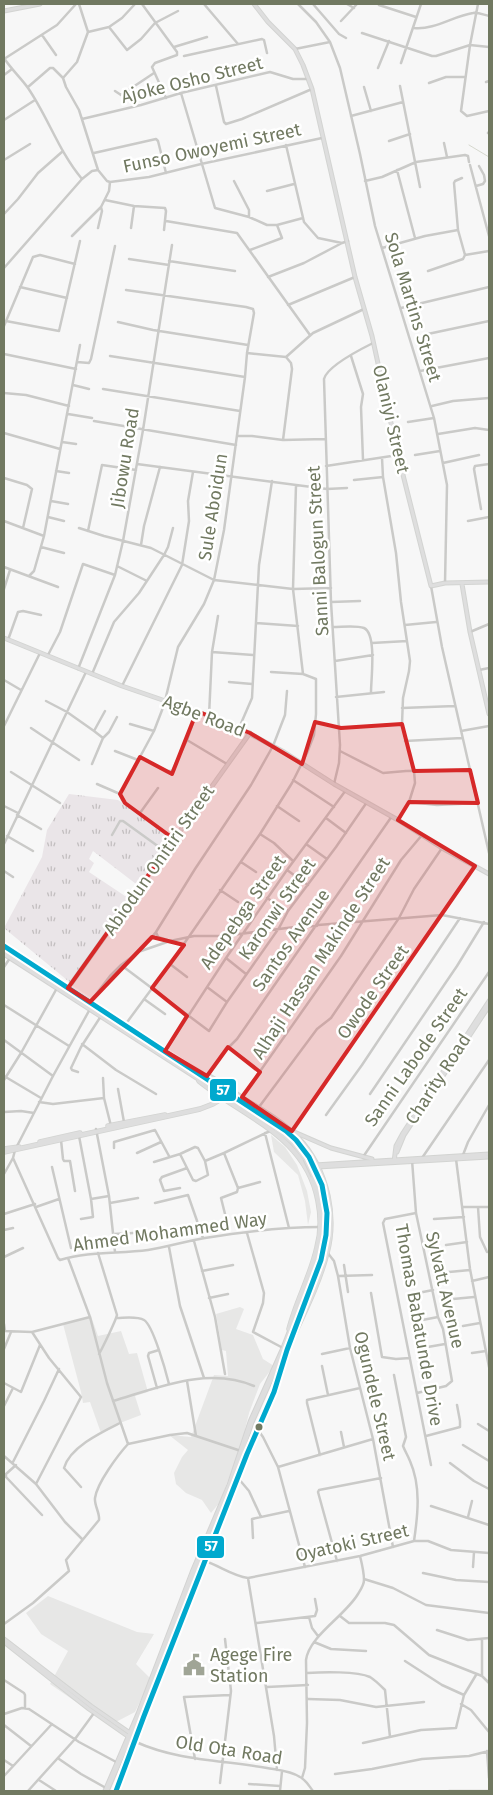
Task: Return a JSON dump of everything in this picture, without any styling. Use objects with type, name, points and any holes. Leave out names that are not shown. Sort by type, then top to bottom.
[{"type":"highway","points":[[4,946],[68,988],[102,1015],[181,1064],[273,1126],[293,1142],[308,1158],[316,1175],[322,1203],[324,1223],[322,1242],[286,1349],[274,1392],[205,1561],[116,1791]]},
{"type":"highway","points":[[4,952],[58,987],[125,1025],[165,1051],[181,1064]]},
{"type":"highway","points":[[107,1790],[194,1570],[230,1485],[251,1422],[286,1349]]},
{"type":"main road","points":[[181,1064],[207,1076],[242,1097],[292,1131],[305,1145],[318,1166],[325,1186],[331,1218],[328,1252],[309,1301],[286,1349]]},
{"type":"main road","points":[[181,1064],[211,1091],[272,1130],[306,1168],[317,1196],[320,1227],[317,1246],[294,1312],[286,1349]]},
{"type":"main road","points":[[16,1148],[79,1136],[124,1122],[198,1108],[212,1104],[222,1097]]},
{"type":"main road","points":[[4,1151],[200,1109],[209,1106],[222,1097]]},
{"type":"street","points":[[4,11],[40,4]]},
{"type":"street","points":[[63,78],[77,62],[88,32],[77,4],[56,25],[4,58],[28,87],[62,151],[82,179]]},
{"type":"street","points":[[88,32],[109,27],[122,18],[135,4]]},
{"type":"street","points":[[142,4],[177,52],[177,55],[153,64],[154,73],[166,98]]},
{"type":"street","points":[[204,4],[238,44]]},
{"type":"street","name":"Olaniyi Street","points":[[254,4],[268,22],[295,49],[301,59],[312,89],[355,277],[373,342],[398,455],[431,586],[436,622],[489,853]]},
{"type":"street","name":"Sola Martins Street","points":[[298,4],[316,22],[330,42],[340,68],[375,226],[431,406],[447,486],[445,583]]},
{"type":"street","points":[[313,4],[339,34],[346,38]]},
{"type":"street","points":[[346,4],[354,8]]},
{"type":"street","points":[[341,21],[357,4]]},
{"type":"street","points":[[401,63],[421,4]]},
{"type":"street","points":[[478,4],[461,111],[467,116],[489,110]]},
{"type":"street","points":[[379,5],[416,18]]},
{"type":"street","points":[[109,27],[127,50],[141,39],[155,23],[178,11]]},
{"type":"street","points":[[414,28],[443,23],[476,13],[489,16]]},
{"type":"street","points":[[362,33],[427,55],[436,56],[470,45],[489,47]]},
{"type":"street","points":[[42,35],[56,55]]},
{"type":"street","points":[[174,47],[207,36]]},
{"type":"street","points":[[184,56],[263,40],[267,53]]},
{"type":"street","points":[[378,68],[389,41]]},
{"type":"street","points":[[295,49],[330,42]]},
{"type":"street","points":[[28,87],[50,68],[53,68],[63,78],[79,110],[98,170],[108,181],[110,191],[101,207],[72,236]]},
{"type":"street","points":[[4,75],[12,69]]},
{"type":"street","name":"Ajoke Osho Street","points":[[82,119],[270,72],[293,79],[308,79]]},
{"type":"street","points":[[114,91],[121,95],[154,73]]},
{"type":"street","points":[[429,83],[446,77],[465,77]]},
{"type":"street","points":[[216,86],[226,124],[312,89]]},
{"type":"street","points":[[400,86],[420,187]]},
{"type":"street","points":[[364,87],[371,111]]},
{"type":"street","points":[[181,93],[215,208],[248,217],[263,225],[277,225],[303,218]]},
{"type":"street","points":[[4,120],[35,100]]},
{"type":"street","points":[[351,116],[403,102]]},
{"type":"street","points":[[389,141],[410,134]]},
{"type":"street","name":"Funso Owoyemi Street","points":[[108,181],[149,177],[322,138]]},
{"type":"street","points":[[94,153],[156,139],[166,173]]},
{"type":"street","points":[[444,143],[447,157]]},
{"type":"street","points":[[4,160],[30,144]]},
{"type":"street","points":[[286,145],[303,218],[310,231],[318,238],[342,243]]},
{"type":"street","points":[[4,214],[38,173],[62,151]]},
{"type":"street","points":[[365,181],[382,177],[416,162],[468,156],[489,236]]},
{"type":"street","points":[[476,186],[483,184],[485,181],[484,175],[478,166]]},
{"type":"street","points":[[397,169],[415,238]]},
{"type":"street","points":[[4,268],[20,247],[82,179],[92,171],[98,170]]},
{"type":"street","points":[[462,178],[455,180],[454,183],[458,230],[465,255]]},
{"type":"street","points":[[234,181],[248,210],[248,217]]},
{"type":"street","points":[[267,191],[294,184]]},
{"type":"street","points":[[105,200],[134,206],[164,208],[166,211],[164,230]]},
{"type":"street","points":[[131,228],[134,206]]},
{"type":"street","points":[[98,228],[102,211],[101,207]]},
{"type":"street","points":[[166,221],[237,233],[310,335]]},
{"type":"street","points":[[250,250],[282,238],[277,225]]},
{"type":"street","points":[[382,248],[415,238],[458,230]]},
{"type":"street","points":[[6,321],[59,331],[80,241]]},
{"type":"street","points":[[268,277],[304,263],[342,243],[348,242]]},
{"type":"street","name":"Jibowu Road","points":[[78,669],[114,575],[123,541],[143,430],[172,245]]},
{"type":"street","points":[[77,362],[86,364],[91,359],[115,246]]},
{"type":"street","points":[[428,271],[463,259],[465,255],[489,251]]},
{"type":"street","points":[[4,326],[33,257],[36,255],[75,264]]},
{"type":"street","points":[[129,258],[235,271]]},
{"type":"street","points":[[288,306],[355,277]]},
{"type":"street","points":[[20,287],[67,298]]},
{"type":"street","points":[[401,308],[489,288]]},
{"type":"street","points":[[126,290],[164,295]]},
{"type":"street","name":"Sule Aboidun","points":[[120,794],[154,731],[166,701],[178,647],[204,604],[214,580],[224,530],[246,376],[248,344],[254,312],[253,309],[164,295]]},
{"type":"street","points":[[286,357],[310,335],[364,309]]},
{"type":"street","points":[[424,335],[489,321]]},
{"type":"street","points":[[118,322],[248,344]]},
{"type":"street","name":"Sanni Balogun Street","points":[[334,784],[340,751],[331,602],[324,376],[335,366],[373,342]]},
{"type":"street","points":[[29,576],[34,571],[44,536],[80,345]]},
{"type":"street","points":[[247,353],[286,357],[291,363],[292,369],[282,440]]},
{"type":"street","points":[[4,354],[76,369]]},
{"type":"street","points":[[110,356],[153,364],[246,376]]},
{"type":"street","points":[[350,356],[363,394],[360,407],[363,460]]},
{"type":"street","points":[[420,371],[489,358]]},
{"type":"street","points":[[73,385],[89,389]]},
{"type":"street","points":[[103,389],[240,411]]},
{"type":"street","points":[[4,393],[69,406]]},
{"type":"street","points":[[431,406],[452,401],[489,398]]},
{"type":"street","points":[[68,414],[143,430],[236,445]]},
{"type":"street","points":[[408,422],[434,418]]},
{"type":"street","points":[[438,434],[474,428],[489,430]]},
{"type":"street","points":[[4,433],[60,449]]},
{"type":"street","points":[[238,436],[282,440],[325,439]]},
{"type":"street","points":[[62,442],[76,444]]},
{"type":"street","points":[[415,455],[440,451]]},
{"type":"street","points":[[326,466],[398,455]]},
{"type":"street","points":[[443,463],[479,455]]},
{"type":"street","points":[[382,458],[410,661],[403,698],[402,724],[414,771],[415,783],[409,802],[398,820]]},
{"type":"street","points":[[137,464],[327,489],[348,488]]},
{"type":"street","points":[[481,509],[474,471],[475,466],[489,464]]},
{"type":"street","points":[[88,531],[102,465],[136,470]]},
{"type":"street","points":[[141,545],[144,526],[160,467]]},
{"type":"street","points":[[56,471],[70,473]]},
{"type":"street","points":[[122,686],[182,565],[189,521],[188,501],[193,472]]},
{"type":"street","points":[[354,480],[383,476]]},
{"type":"street","points":[[4,478],[30,486],[32,489],[33,493],[23,528]]},
{"type":"street","points":[[239,728],[251,701],[261,546],[272,481]]},
{"type":"street","points":[[296,485],[293,589],[303,674]]},
{"type":"street","points":[[51,500],[68,504]]},
{"type":"street","points":[[48,517],[64,521]]},
{"type":"street","points":[[468,521],[489,517]]},
{"type":"street","points":[[4,521],[44,536]]},
{"type":"street","points":[[79,528],[141,545],[214,580],[293,589],[331,588]]},
{"type":"street","points":[[92,674],[114,622],[164,555],[170,542],[173,528]]},
{"type":"street","points":[[41,547],[64,553]]},
{"type":"street","points":[[47,656],[60,632],[83,564],[114,575]]},
{"type":"street","points":[[117,566],[146,581]]},
{"type":"street","points":[[4,567],[58,587]]},
{"type":"street","points":[[4,589],[10,570]]},
{"type":"street","points":[[431,586],[445,583],[489,582]]},
{"type":"street","points":[[462,584],[470,632],[489,714]]},
{"type":"street","points":[[331,602],[360,601]]},
{"type":"street","points":[[6,639],[18,612],[23,611],[40,615]]},
{"type":"street","points":[[209,716],[212,652],[218,616]]},
{"type":"street","points":[[405,625],[436,622]]},
{"type":"street","points":[[256,623],[298,626]]},
{"type":"street","points":[[470,632],[489,624]]},
{"type":"street","points":[[333,627],[362,627],[368,631],[373,655],[371,692]]},
{"type":"street","name":"Agbe Road","points":[[6,639],[122,686],[197,711],[250,733],[489,874]]},
{"type":"street","points":[[372,643],[407,641]]},
{"type":"street","points":[[212,652],[253,654]]},
{"type":"street","points":[[4,726],[40,653]]},
{"type":"street","points":[[336,661],[373,655]]},
{"type":"street","points":[[479,670],[489,668]]},
{"type":"street","points":[[4,843],[86,672]]},
{"type":"street","points":[[125,1025],[170,964],[260,834],[294,780],[312,740],[316,722],[316,680],[303,674],[271,672]]},
{"type":"street","points":[[4,680],[22,690]]},
{"type":"street","points":[[229,682],[252,684]]},
{"type":"street","points":[[4,1174],[90,1005],[121,965],[140,951],[156,932],[195,869],[251,786],[274,746],[285,714],[287,691]]},
{"type":"street","points":[[336,697],[384,692]]},
{"type":"street","points":[[46,701],[67,712],[103,738]]},
{"type":"street","points":[[402,708],[455,706]]},
{"type":"street","points":[[94,731],[105,711]]},
{"type":"street","points":[[115,751],[172,772],[187,740],[197,711]]},
{"type":"street","points":[[92,764],[103,738],[109,732],[117,717]]},
{"type":"street","points":[[316,722],[338,728],[402,724]]},
{"type":"street","points":[[130,724],[154,731]]},
{"type":"street","points":[[461,731],[489,726]]},
{"type":"street","points":[[31,728],[79,760]]},
{"type":"street","name":"Abiodun Onitiri Street","points":[[68,988],[250,733]]},
{"type":"street","points":[[405,741],[462,738]]},
{"type":"street","points":[[187,740],[227,764]]},
{"type":"street","points":[[340,751],[384,773],[470,770]]},
{"type":"street","points":[[12,772],[60,803]]},
{"type":"street","points":[[294,780],[334,807]]},
{"type":"street","points":[[97,784],[120,794],[122,800],[174,839]]},
{"type":"street","points":[[140,813],[158,788]]},
{"type":"street","name":"Adepebga Street","points":[[165,1051],[293,860],[346,790]]},
{"type":"street","name":"Karonwi Street","points":[[188,1015],[209,1031],[279,928],[288,910],[367,802]]},
{"type":"street","points":[[409,802],[437,805],[478,803]]},
{"type":"street","points":[[4,806],[41,829]]},
{"type":"street","points":[[277,806],[299,820]]},
{"type":"street","name":"Santos Avenue","points":[[207,1076],[237,1038],[317,926],[392,816]]},
{"type":"street","points":[[326,818],[346,833]]},
{"type":"street","points":[[112,835],[120,820],[166,852]]},
{"type":"street","points":[[260,834],[274,843],[293,860]]},
{"type":"street","name":"Alhaji Hassan Makinde Street","points":[[242,1097],[363,921],[368,910],[401,860],[422,835]]},
{"type":"street","points":[[7,836],[33,852]]},
{"type":"street","points":[[306,844],[327,859]]},
{"type":"street","points":[[259,1108],[317,1029],[331,1018],[399,918],[414,889],[442,848]]},
{"type":"street","points":[[241,862],[256,872]]},
{"type":"street","name":"Owode Street","points":[[292,1131],[475,866]]},
{"type":"street","points":[[287,870],[308,885]]},
{"type":"street","points":[[4,871],[13,877]]},
{"type":"street","points":[[220,890],[238,902]]},
{"type":"street","points":[[267,898],[288,910]]},
{"type":"street","points":[[140,951],[189,937],[223,936],[279,928],[442,914],[489,924]]},
{"type":"street","points":[[326,1115],[362,1065],[460,918]]},
{"type":"street","points":[[370,1094],[457,966],[484,922]]},
{"type":"street","points":[[156,932],[159,938],[170,941]]},
{"type":"street","points":[[4,967],[10,957]]},
{"type":"street","points":[[226,958],[247,974]]},
{"type":"street","points":[[170,964],[187,977]]},
{"type":"street","points":[[121,965],[188,1015]]},
{"type":"street","name":"Sanni Labode Street","points":[[363,1157],[489,972]]},
{"type":"street","points":[[42,1098],[4,1078],[21,1053],[58,987]]},
{"type":"street","points":[[207,987],[227,1002]]},
{"type":"street","points":[[144,999],[165,1014]]},
{"type":"street","name":"Charity Road","points":[[395,1161],[397,1148],[403,1133],[489,1001]]},
{"type":"street","points":[[4,1005],[69,1046]]},
{"type":"street","name":"Charity Road","points":[[397,1148],[489,1006]]},
{"type":"street","points":[[78,1072],[71,1068],[82,1044],[102,1015]]},
{"type":"street","points":[[4,1040],[53,1076]]},
{"type":"street","points":[[82,1044],[116,1070],[156,1094]]},
{"type":"street","points":[[229,1048],[260,1072]]},
{"type":"street","points":[[422,1158],[489,1060]]},
{"type":"street","points":[[103,1078],[104,1098],[111,1126]]},
{"type":"street","points":[[118,1089],[124,1122]]},
{"type":"street","points":[[39,1102],[53,1104],[104,1098]]},
{"type":"street","points":[[463,1155],[468,1142],[489,1105]]},
{"type":"street","points":[[4,1112],[21,1111],[34,1114]]},
{"type":"street","points":[[96,1130],[109,1196],[115,1252]]},
{"type":"street","points":[[114,1148],[114,1142],[156,1130],[169,1156]]},
{"type":"street","points":[[206,1161],[272,1130]]},
{"type":"street","points":[[292,1131],[331,1148],[375,1160]]},
{"type":"street","points":[[265,1133],[289,1228]]},
{"type":"street","points":[[79,1136],[93,1216],[81,1219]]},
{"type":"street","points":[[61,1140],[63,1160],[70,1161],[75,1191]]},
{"type":"street","points":[[137,1153],[162,1142]]},
{"type":"street","points":[[154,1162],[197,1147],[206,1161],[208,1175],[196,1181],[180,1154]]},
{"type":"street","points":[[385,1160],[397,1148]]},
{"type":"street","points":[[397,1148],[399,1156],[412,1167]]},
{"type":"street","points":[[224,1154],[238,1188]]},
{"type":"street","points":[[412,1160],[463,1155],[489,1155]]},
{"type":"street","points":[[338,1164],[403,1160],[456,1160],[489,1155]]},
{"type":"street","points":[[13,1158],[56,1255],[60,1260],[68,1258]]},
{"type":"street","points":[[306,1168],[375,1160],[395,1161]]},
{"type":"street","name":"Sylvatt Avenue","points":[[412,1160],[416,1213],[438,1317],[443,1329],[451,1383],[417,1394]]},
{"type":"street","points":[[456,1160],[470,1270],[489,1367]]},
{"type":"street","points":[[52,1167],[71,1248]]},
{"type":"street","points":[[180,1188],[164,1191],[160,1180],[187,1168]]},
{"type":"street","points":[[225,1214],[221,1198],[237,1192],[238,1188],[260,1182]]},
{"type":"street","points":[[155,1203],[188,1195],[202,1238]]},
{"type":"street","points":[[91,1199],[109,1196]]},
{"type":"street","points":[[110,1203],[138,1198]]},
{"type":"street","points":[[4,1214],[59,1199]]},
{"type":"street","points":[[462,1207],[489,1207]]},
{"type":"street","points":[[478,1207],[480,1237],[487,1252]]},
{"type":"street","name":"Thomas Babatunde Drive","points":[[416,1213],[385,1219],[383,1223],[431,1465]]},
{"type":"street","points":[[434,1219],[464,1217]]},
{"type":"street","name":"Ahmed Mohammed Way","points":[[128,1444],[113,1401],[90,1317],[68,1258],[98,1253],[142,1251],[202,1238],[289,1228],[320,1227]]},
{"type":"street","points":[[4,1230],[13,1228]]},
{"type":"street","points":[[114,1234],[133,1233]]},
{"type":"street","points":[[247,1233],[264,1293],[253,1332],[286,1349]]},
{"type":"street","points":[[194,1241],[217,1328],[225,1374]]},
{"type":"street","points":[[446,1244],[466,1242]]},
{"type":"street","points":[[168,1246],[180,1306],[204,1378]]},
{"type":"street","points":[[4,1257],[23,1248]]},
{"type":"street","name":"Ogundele Street","points":[[328,1252],[334,1261],[338,1276],[350,1348],[373,1439],[393,1546]]},
{"type":"street","points":[[98,1253],[117,1318],[99,1354]]},
{"type":"street","points":[[202,1271],[233,1265]]},
{"type":"street","points":[[344,1265],[348,1292]]},
{"type":"street","points":[[449,1272],[470,1270]]},
{"type":"street","points":[[338,1276],[372,1275]]},
{"type":"street","points":[[472,1281],[489,1277]]},
{"type":"street","points":[[408,1295],[433,1290]]},
{"type":"street","points":[[371,1292],[382,1356],[396,1359],[410,1358]]},
{"type":"street","points":[[209,1298],[228,1294]]},
{"type":"street","points":[[454,1299],[475,1297]]},
{"type":"street","points":[[4,1324],[5,1331],[32,1332],[90,1317]]},
{"type":"street","points":[[412,1322],[438,1317]]},
{"type":"street","points":[[117,1318],[142,1319],[147,1323],[159,1350],[169,1384]]},
{"type":"street","points":[[463,1326],[480,1323]]},
{"type":"street","points":[[4,1349],[11,1331]]},
{"type":"street","points":[[32,1332],[40,1345],[81,1394],[81,1399],[36,1484]]},
{"type":"street","points":[[422,1348],[445,1344]]},
{"type":"street","points":[[4,1384],[20,1392],[22,1390],[40,1345]]},
{"type":"street","points":[[322,1354],[350,1348]]},
{"type":"street","points":[[157,1388],[148,1356],[149,1353],[159,1350]]},
{"type":"street","points":[[472,1353],[486,1351]]},
{"type":"street","points":[[322,1366],[328,1395]]},
{"type":"street","points":[[42,1515],[6,1477],[6,1474],[14,1464],[59,1369]]},
{"type":"street","points":[[394,1375],[406,1437],[403,1446],[410,1461],[417,1492],[417,1541]]},
{"type":"street","points":[[113,1401],[169,1384],[204,1378],[218,1378],[254,1386]]},
{"type":"street","points":[[187,1381],[196,1436]]},
{"type":"street","points":[[4,1406],[13,1388]]},
{"type":"street","points":[[320,1455],[307,1403],[310,1398],[360,1388]]},
{"type":"street","points":[[426,1436],[460,1427],[456,1405]]},
{"type":"street","points":[[81,1486],[64,1468],[66,1463],[88,1441],[120,1423]]},
{"type":"street","points":[[478,1424],[489,1431]]},
{"type":"street","points":[[258,1430],[263,1436],[278,1468],[304,1567]]},
{"type":"street","points":[[341,1432],[344,1447]]},
{"type":"street","points":[[4,1624],[34,1603],[69,1571],[66,1560],[99,1520],[95,1501],[96,1493],[116,1458],[128,1444],[181,1433],[241,1450]]},
{"type":"street","points":[[278,1468],[373,1439]]},
{"type":"street","points":[[463,1446],[489,1461]]},
{"type":"street","points":[[4,1456],[36,1484],[65,1522],[82,1539]]},
{"type":"street","points":[[450,1464],[489,1489]]},
{"type":"street","points":[[238,1478],[249,1491],[261,1516]]},
{"type":"street","points":[[337,1561],[319,1490],[381,1478]]},
{"type":"street","points":[[468,1517],[472,1501]]},
{"type":"street","points":[[431,1506],[489,1525]]},
{"type":"street","points":[[253,1538],[252,1519],[289,1511]]},
{"type":"street","name":"Oyatoki Street","points":[[248,1578],[360,1556],[417,1541],[438,1544],[446,1548],[489,1553]]},
{"type":"street","points":[[473,1567],[474,1552]]},
{"type":"street","points":[[302,1778],[305,1768],[308,1651],[318,1637],[356,1598],[364,1579],[360,1556]]},
{"type":"street","points":[[205,1561],[248,1578],[257,1623],[277,1770]]},
{"type":"street","points":[[423,1573],[456,1580],[489,1582]]},
{"type":"street","points":[[364,1579],[399,1591],[426,1605],[489,1613]]},
{"type":"street","points":[[257,1623],[316,1616],[315,1599]]},
{"type":"street","points":[[340,1616],[348,1623],[383,1623],[394,1625],[429,1655],[482,1676],[489,1683]]},
{"type":"street","points":[[309,1618],[312,1628],[318,1637]]},
{"type":"street","points":[[437,1630],[465,1640],[489,1638]]},
{"type":"street","points":[[220,1783],[230,1696],[225,1638]]},
{"type":"street","points":[[4,1639],[130,1735]]},
{"type":"street","points":[[482,1639],[482,1676]]},
{"type":"street","points":[[4,1642],[94,1713],[130,1735]]},
{"type":"street","points":[[314,1642],[331,1650],[366,1651]]},
{"type":"street","points":[[405,1661],[442,1685],[464,1695]]},
{"type":"street","points":[[307,1672],[327,1672],[370,1677],[385,1690],[390,1737]]},
{"type":"street","points":[[363,1743],[421,1730],[456,1728],[464,1695],[477,1674]]},
{"type":"street","points":[[4,1680],[24,1693],[25,1707]]},
{"type":"street","points":[[266,1687],[308,1685]]},
{"type":"street","points":[[195,1759],[184,1697],[230,1696]]},
{"type":"street","points":[[308,1699],[340,1700],[386,1706],[424,1702]]},
{"type":"street","points":[[461,1704],[471,1710],[489,1732]]},
{"type":"street","points":[[4,1714],[25,1707]]},
{"type":"street","points":[[25,1707],[118,1763]]},
{"type":"street","points":[[28,1791],[76,1739],[94,1713]]},
{"type":"street","points":[[4,1776],[52,1724]]},
{"type":"street","points":[[4,1725],[31,1746]]},
{"type":"street","name":"Old Ota Road","points":[[135,1741],[168,1754],[282,1771],[302,1778],[313,1791]]},
{"type":"street","points":[[335,1774],[422,1759],[469,1756],[488,1751],[489,1778]]},
{"type":"street","points":[[59,1758],[107,1790]]},
{"type":"street","points":[[4,1760],[13,1766]]},
{"type":"street","points":[[280,1791],[282,1771]]},
{"type":"street","points":[[39,1780],[56,1791]]},
{"type":"street","points":[[249,1784],[280,1786]]},
{"type":"street","points":[[449,1791],[489,1790]]},
{"type":"highlighted area","points":[[197,711],[250,733],[302,764],[315,722],[341,728],[402,724],[414,771],[470,770],[478,803],[409,802],[398,820],[475,866],[292,1131],[242,1097],[260,1072],[228,1047],[207,1076],[165,1051],[187,1016],[152,988],[184,945],[152,937],[90,1002],[68,988],[174,839],[125,803],[120,794],[140,757],[172,774]]},
{"type":"shaded area","points":[[271,1135],[285,1147],[297,1165],[307,1191],[311,1212],[308,1225],[305,1201],[298,1175],[274,1152]]},
{"type":"shaded area","points":[[240,1307],[244,1309],[236,1329],[253,1335],[263,1359],[274,1366],[260,1384],[249,1413],[242,1442],[220,1502],[211,1513],[202,1500],[186,1493],[176,1484],[174,1473],[188,1450],[169,1435],[191,1437],[214,1375],[228,1376],[226,1351],[222,1350],[216,1314]]},
{"type":"shaded area","points":[[91,1316],[98,1336],[121,1331],[129,1354],[137,1353],[148,1392],[135,1396],[141,1415],[101,1433],[90,1402],[83,1403],[63,1324]]},
{"type":"shaded area","points":[[48,1596],[137,1632],[154,1634],[136,1664],[151,1679],[135,1712],[112,1724],[108,1724],[50,1684],[68,1651],[41,1634],[26,1613]]},
{"type":"green space","points":[[69,794],[118,800],[174,838],[140,887],[93,851],[89,859],[94,863],[89,872],[131,900],[73,985],[4,928],[42,857],[47,830]]},
{"type":"waterway","points":[[469,145],[489,157]]},
{"type":"transit line","name":"57","points":[[4,946],[286,1131],[296,1140],[309,1157],[322,1185],[327,1213],[326,1235],[321,1260],[287,1350],[274,1392],[247,1454],[116,1791]]},
{"type":"place","name":"Agege Fire Station","points":[[194,1665]]}]
